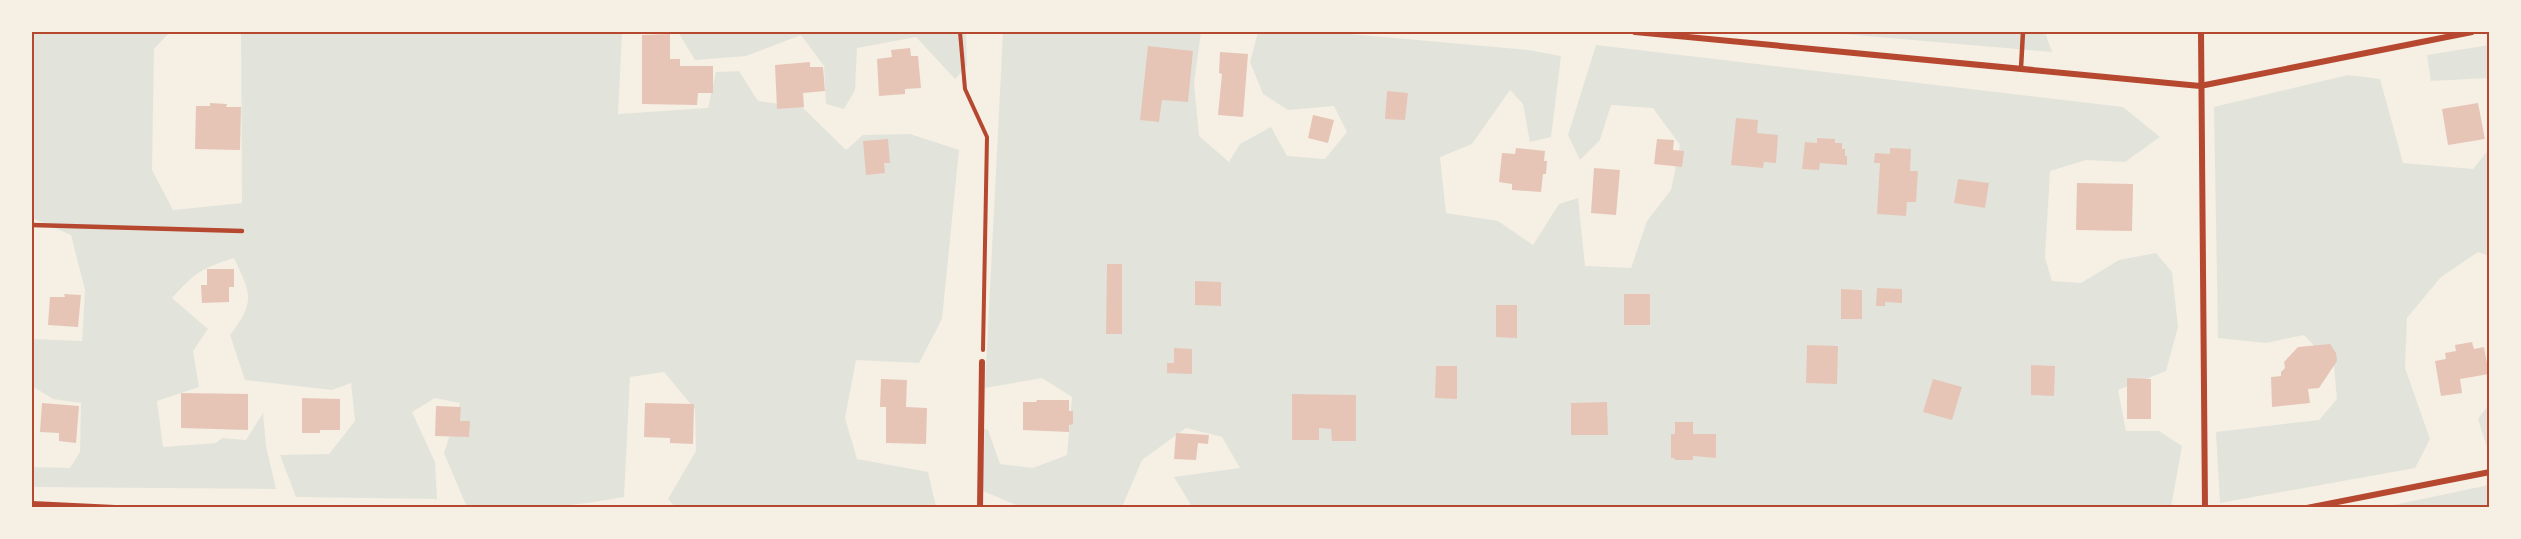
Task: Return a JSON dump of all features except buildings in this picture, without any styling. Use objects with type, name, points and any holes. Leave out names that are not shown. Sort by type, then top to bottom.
[{"type":"street","points":[[1635,32],[2200,86],[2472,32]]},
{"type":"street","points":[[2200,32],[2205,507]]},
{"type":"street","points":[[980,507],[982,362]]},
{"type":"street","points":[[2307,507],[2490,472]]},
{"type":"street","points":[[32,504],[115,507]]},
{"type":"lane","points":[[2021,68],[2023,32]]},
{"type":"lane","points":[[32,225],[242,231]]},
{"type":"path","points":[[960,32],[965,89],[987,137],[982,362]]},
{"type":"shaded area","points":[[32,32],[170,32],[154,49],[152,170],[173,210],[242,203],[241,32],[627,32],[622,34],[618,114],[708,108],[716,72],[739,71],[758,101],[802,107],[846,150],[863,135],[910,134],[959,150],[942,319],[919,363],[856,360],[845,418],[857,459],[928,472],[936,507],[675,507],[668,499],[696,451],[695,409],[664,372],[630,377],[624,497],[526,508],[466,505],[444,453],[460,403],[435,398],[412,412],[435,462],[437,499],[296,497],[280,455],[329,454],[355,421],[351,383],[332,390],[245,380],[230,335],[244,314],[248,298],[244,281],[234,258],[199,272],[172,298],[208,329],[193,351],[199,387],[157,401],[163,447],[216,443],[222,438],[246,440],[263,413],[266,446],[276,489],[32,487],[32,467],[70,468],[80,452],[81,403],[53,399],[32,386],[32,339],[82,341],[85,290],[71,235],[32,218]]},
{"type":"shaded area","points":[[678,32],[966,32],[967,66],[955,79],[916,37],[857,48],[855,90],[844,109],[826,104],[824,66],[801,35],[746,56],[695,60]]},
{"type":"shaded area","points":[[1003,32],[1201,32],[1194,83],[1199,136],[1229,162],[1240,144],[1271,127],[1287,156],[1325,159],[1347,132],[1334,106],[1288,110],[1263,94],[1250,62],[1258,32],[1328,32],[1528,50],[1561,56],[1551,137],[1530,142],[1523,104],[1510,90],[1472,144],[1440,157],[1446,213],[1498,221],[1533,245],[1559,204],[1578,198],[1585,266],[1631,268],[1647,221],[1671,190],[1680,145],[1653,108],[1611,105],[1600,140],[1580,160],[1568,135],[1596,45],[2123,107],[2160,137],[2125,162],[2086,160],[2050,171],[2045,258],[2052,281],[2081,283],[2119,260],[2156,253],[2172,272],[2178,327],[2166,371],[2118,390],[2126,431],[2159,431],[2182,446],[2171,507],[1336,508],[1191,505],[1174,477],[1240,468],[1222,437],[1186,428],[1142,460],[1122,507],[1021,507],[983,491],[979,427],[988,430],[1000,464],[1033,468],[1067,455],[1072,397],[1042,378],[985,388]]},
{"type":"shaded area","points":[[1840,32],[2045,32],[2052,52],[1843,34]]},
{"type":"shaded area","points":[[2489,45],[2489,78],[2431,81],[2427,55]]},
{"type":"shaded area","points":[[2348,75],[2380,79],[2403,163],[2473,169],[2489,149],[2489,256],[2478,252],[2441,277],[2407,318],[2405,368],[2430,439],[2415,468],[2220,503],[2216,432],[2319,420],[2337,399],[2334,367],[2304,335],[2266,343],[2218,338],[2214,107]]},
{"type":"shaded area","points":[[2489,404],[2490,451],[2488,451],[2478,419]]},
{"type":"shaded area","points":[[2489,485],[2489,507],[2384,507]]}]
